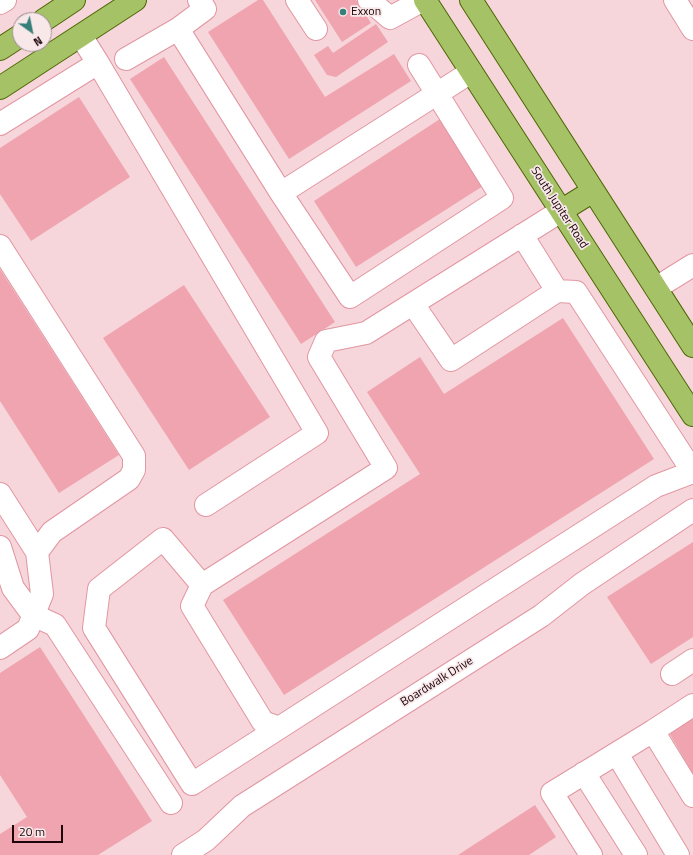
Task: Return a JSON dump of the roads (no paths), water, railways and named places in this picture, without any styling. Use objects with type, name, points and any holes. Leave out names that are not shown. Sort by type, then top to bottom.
[{"type":"main road","points":[[52,15],[74,0]]},
{"type":"main road","points":[[0,88],[135,0]]},
{"type":"main road","name":"South Jupiter Road","points":[[424,0],[693,415]]},
{"type":"main road","points":[[471,0],[693,346]]},
{"type":"main road","points":[[0,49],[12,41]]},
{"type":"main road","points":[[561,212],[593,191]]},
{"type":"street","points":[[0,3],[5,0]]},
{"type":"street","points":[[297,0],[316,29]]},
{"type":"street","points":[[369,0],[390,18],[424,0]]},
{"type":"street","points":[[674,0],[693,29]]},
{"type":"street","points":[[126,59],[178,29],[208,3]]},
{"type":"street","points":[[178,29],[281,193],[350,297],[502,198],[419,65]]},
{"type":"street","points":[[81,36],[317,433],[206,505]]},
{"type":"street","points":[[0,124],[98,63]]},
{"type":"street","points":[[281,193],[471,72]]},
{"type":"street","points":[[279,728],[263,722],[192,606],[202,585],[386,468],[319,357],[326,341],[366,333],[561,212]]},
{"type":"street","points":[[522,235],[557,291]]},
{"type":"street","points":[[0,246],[134,456],[134,470],[129,479],[52,532],[37,552]]},
{"type":"street","points":[[656,288],[693,265]]},
{"type":"street","points":[[202,585],[163,539],[99,589],[94,628],[192,784],[656,486],[693,472],[576,292],[557,291],[450,360],[413,304]]},
{"type":"street","points":[[0,494],[37,552],[42,594],[28,629],[0,648]]},
{"type":"street","name":"Boardwalk Drive","points":[[183,855],[210,848],[242,806],[541,616],[582,584],[693,510]]},
{"type":"street","points":[[0,547],[13,588],[33,616],[55,625],[171,803]]},
{"type":"street","points":[[672,674],[693,660]]},
{"type":"street","points":[[591,855],[552,793],[617,754],[693,705]]},
{"type":"street","points":[[653,731],[693,796]]},
{"type":"street","points":[[617,754],[678,855]]},
{"type":"street","points":[[584,773],[636,855]]},
{"type":"place","name":"Exxon","points":[[343,12]]}]
